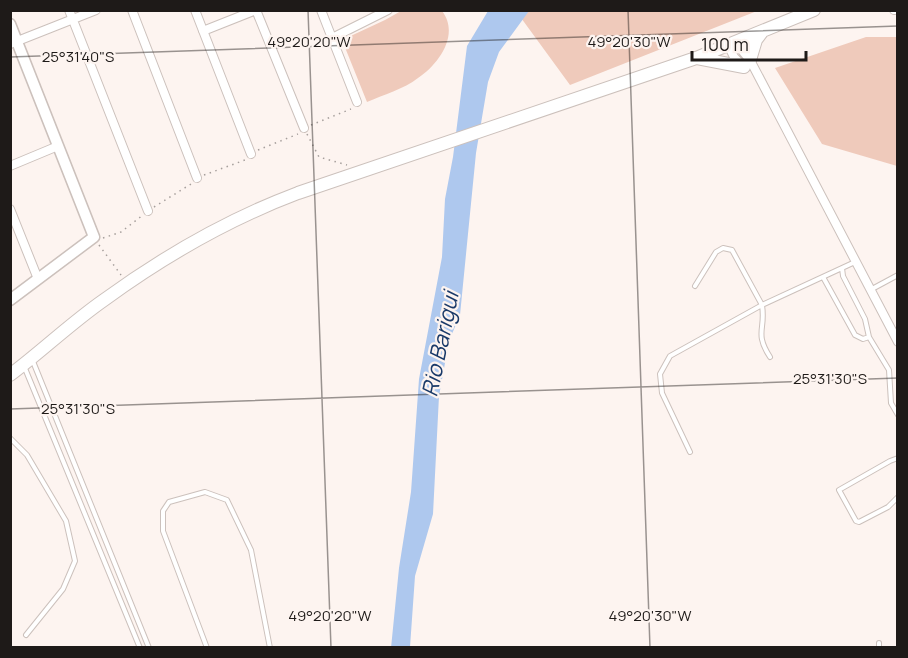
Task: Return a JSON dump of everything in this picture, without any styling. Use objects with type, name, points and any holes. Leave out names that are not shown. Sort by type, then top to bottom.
[{"type":"main road","points":[[10,375],[77,320],[127,283],[175,254],[279,201],[696,58],[814,10]]},
{"type":"main road","points":[[696,58],[747,63],[756,40],[762,32]]},
{"type":"main road","points":[[10,382],[28,362]]},
{"type":"street","points":[[14,42],[71,15],[96,10]]},
{"type":"street","points":[[132,10],[197,178]]},
{"type":"street","points":[[195,10],[251,154]]},
{"type":"street","points":[[202,31],[256,10],[304,128]]},
{"type":"street","points":[[321,10],[357,102]]},
{"type":"street","points":[[332,38],[388,11]]},
{"type":"street","points":[[71,15],[148,211]]},
{"type":"street","points":[[10,24],[14,42],[94,237],[10,300]]},
{"type":"street","points":[[731,43],[757,75],[897,342]]},
{"type":"street","points":[[10,166],[58,146]]},
{"type":"street","points":[[10,209],[38,279]]},
{"type":"lane","points":[[695,286],[716,252],[723,248],[732,250],[762,305],[764,315],[761,342],[770,357]]},
{"type":"lane","points":[[690,452],[662,393],[660,374],[670,356],[762,305],[855,262]]},
{"type":"lane","points":[[842,268],[843,276],[865,319],[869,337],[889,370],[891,403],[897,416]]},
{"type":"lane","points":[[870,290],[897,275]]},
{"type":"lane","points":[[823,277],[855,335],[863,339],[869,337]]},
{"type":"lane","points":[[28,362],[149,645],[140,648],[28,362]]},
{"type":"lane","points":[[10,438],[27,455],[66,521],[75,561],[63,589],[27,635]]},
{"type":"lane","points":[[897,458],[839,490],[856,521],[859,522],[888,507],[897,497]]},
{"type":"lane","points":[[207,648],[163,531],[163,511],[169,502],[205,492],[226,500],[251,550],[270,648]]},
{"type":"path","points":[[94,237],[111,237],[121,232],[197,178],[245,160],[251,154],[298,134],[304,128],[351,110],[357,102]]},
{"type":"path","points":[[304,128],[319,157],[349,166]]},
{"type":"path","points":[[94,237],[127,283]]},
{"type":"shaded area","points":[[401,11],[442,11],[449,29],[445,48],[433,65],[412,82],[367,102],[342,40]]},
{"type":"shaded area","points":[[516,11],[757,11],[570,85]]},
{"type":"shaded area","points":[[866,37],[897,37],[897,166],[822,144],[775,68]]},
{"type":"water","name":"Rio Barigui","points":[[488,11],[529,11],[499,52],[488,82],[476,153],[460,315],[449,341],[439,396],[433,514],[415,576],[410,647],[391,648],[399,568],[411,492],[419,379],[442,257],[445,199],[453,157],[467,46]]}]
